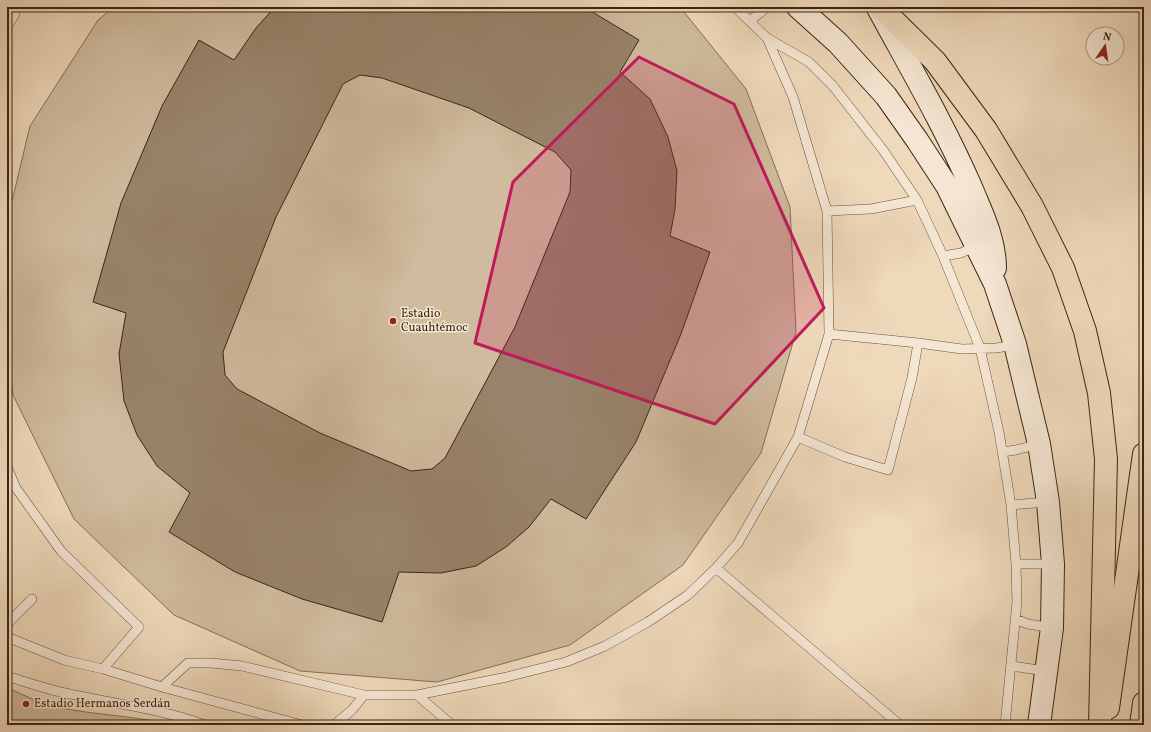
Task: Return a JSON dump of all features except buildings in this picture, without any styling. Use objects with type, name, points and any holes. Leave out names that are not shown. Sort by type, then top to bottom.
[{"type":"main road","points":[[878,7],[935,60],[986,130],[1032,206],[1063,268],[1085,331],[1099,393],[1106,459],[1100,725]]},
{"type":"main road","points":[[1106,725],[1144,454]]},
{"type":"main road","points":[[1141,725],[1144,703]]},
{"type":"street","points":[[798,7],[838,43],[886,96],[947,186],[995,284],[1015,344],[1038,444],[1048,502],[1053,564],[1052,628],[1045,671],[1039,725]]},
{"type":"street","points":[[878,7],[954,148],[988,227],[995,256],[995,284]]},
{"type":"lane","points":[[7,27],[15,14],[15,7]]},
{"type":"lane","points":[[735,7],[767,38],[809,62],[833,86],[883,150],[917,200],[944,256],[980,348],[998,426],[1012,505],[1016,564],[1016,619],[1005,725]]},
{"type":"lane","points":[[750,21],[767,7]]},
{"type":"lane","points":[[162,687],[188,664],[211,663],[242,666],[364,695],[417,695],[507,677],[566,662],[605,646],[648,622],[688,595],[716,568],[738,543],[798,437],[829,334],[827,211],[793,97],[767,38]]},
{"type":"lane","points":[[827,211],[871,209],[917,200]]},
{"type":"lane","points":[[944,256],[961,252],[977,245]]},
{"type":"lane","points":[[829,334],[962,349],[996,348],[1015,344]]},
{"type":"lane","points":[[798,437],[845,457],[888,470],[912,378],[918,343]]},
{"type":"lane","points":[[1002,452],[1038,444]]},
{"type":"lane","points":[[7,467],[16,488],[61,551],[139,627],[103,669]]},
{"type":"lane","points":[[1012,505],[1048,502]]},
{"type":"lane","points":[[1016,564],[1053,564]]},
{"type":"lane","points":[[716,568],[900,725]]},
{"type":"lane","points":[[7,624],[32,599]]},
{"type":"lane","points":[[1016,619],[1028,624],[1052,628]]},
{"type":"lane","points":[[7,637],[64,660],[103,669],[162,687],[302,725]]},
{"type":"lane","points":[[1012,666],[1045,671]]},
{"type":"lane","points":[[7,676],[79,696],[143,708],[205,725]]},
{"type":"lane","points":[[334,725],[352,710],[364,695]]},
{"type":"lane","points":[[417,695],[452,725]]},
{"type":"highlighted area","points":[[639,57],[734,104],[824,308],[715,424],[475,343],[513,182]]},
{"type":"shaded area","name":"Estadio Cuauhtémoc","points":[[114,7],[680,7],[746,89],[790,207],[796,332],[761,453],[683,565],[570,645],[437,682],[300,671],[174,615],[74,519],[13,395],[7,339],[7,222],[30,126],[98,20]]},
{"type":"shaded area","name":"Estadio Hermanos Serdán","points":[[7,687],[37,701],[56,707],[175,725],[7,725]]},
{"type":"place","name":"Estadio Cuauhtémoc","points":[[393,321]]},
{"type":"place","name":"Estadio Hermanos Serdán","points":[[26,704]]}]
